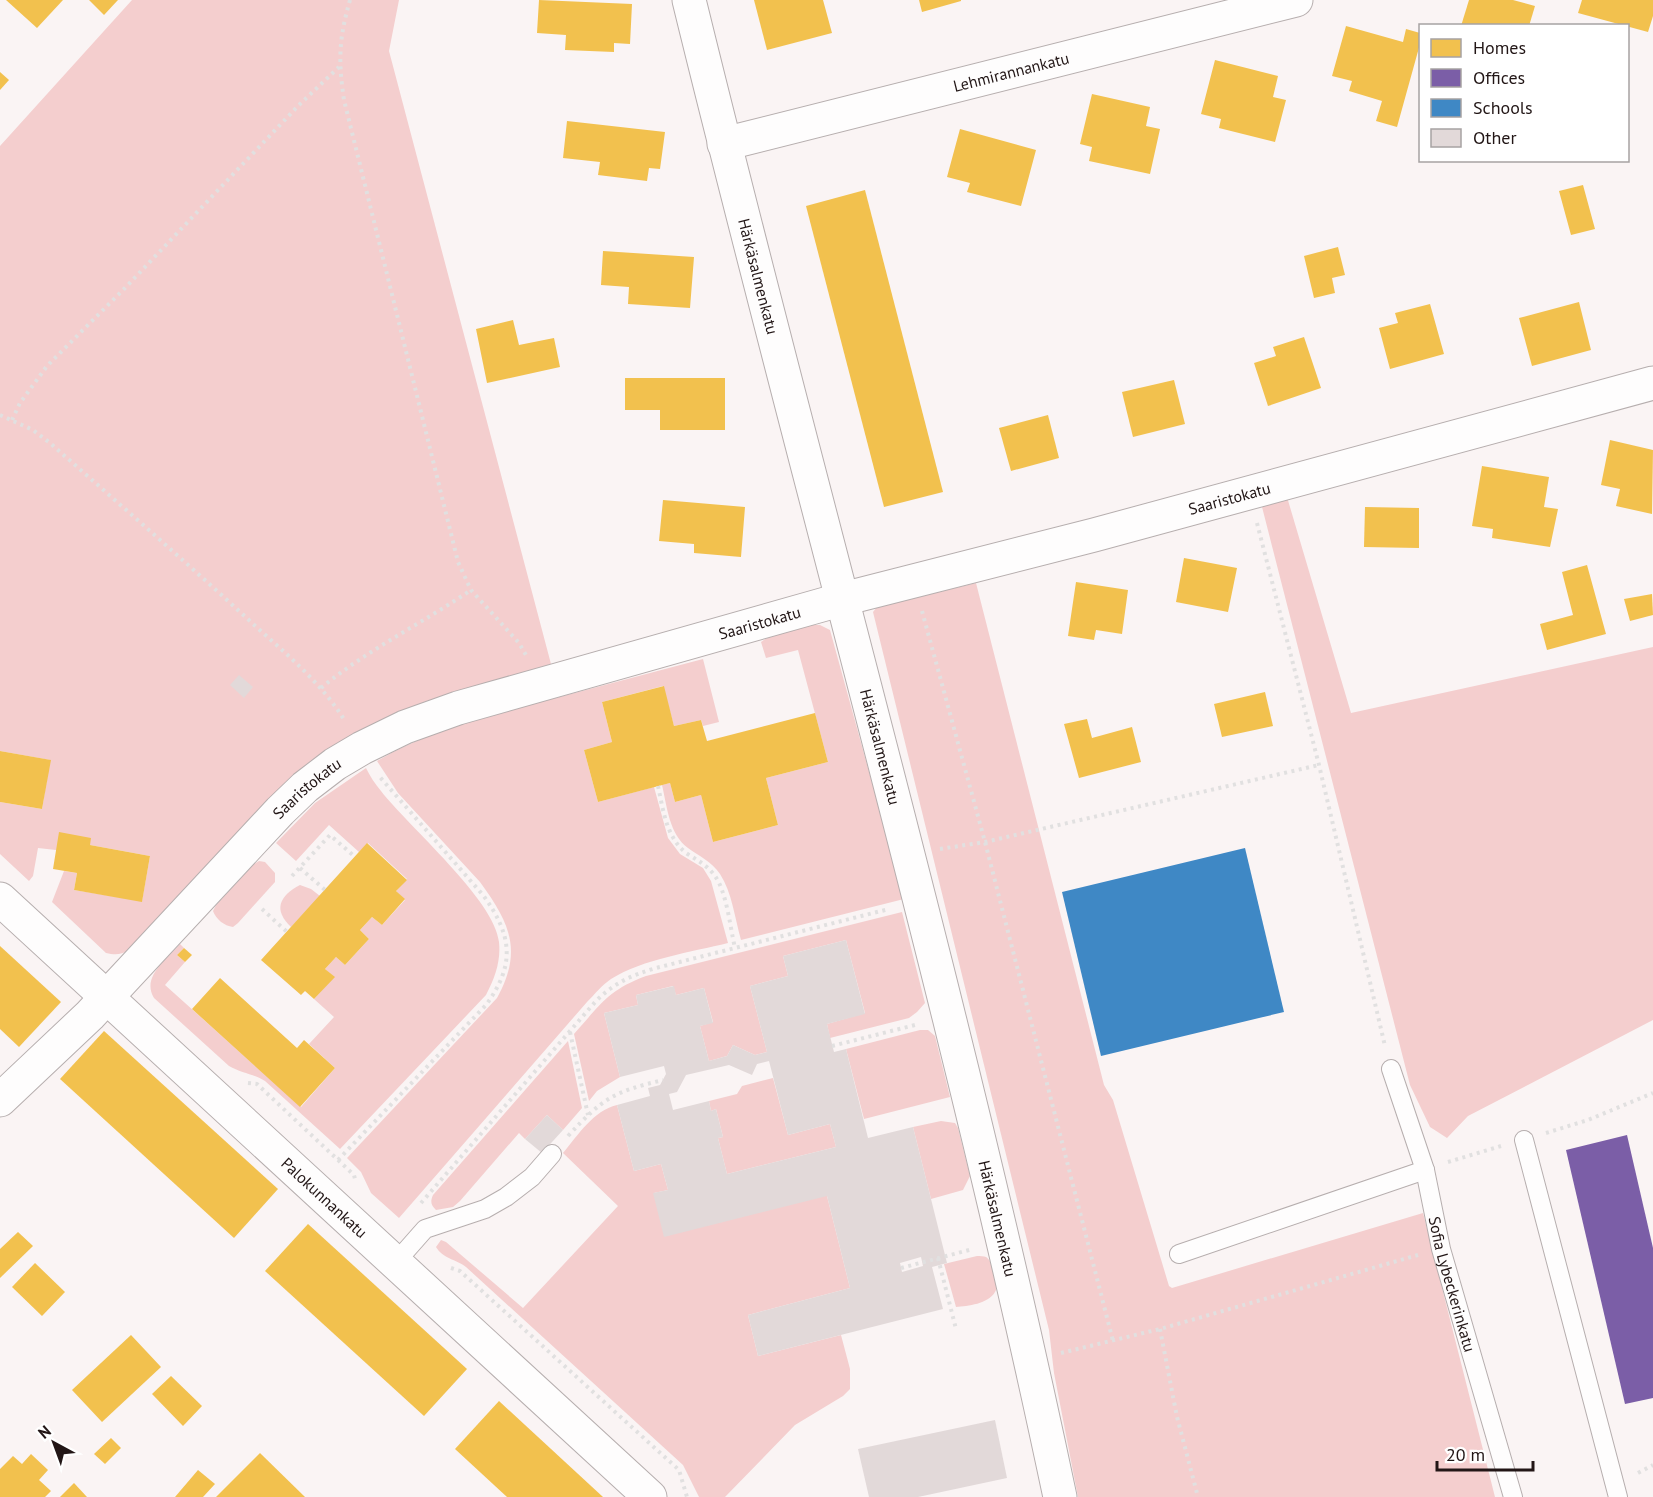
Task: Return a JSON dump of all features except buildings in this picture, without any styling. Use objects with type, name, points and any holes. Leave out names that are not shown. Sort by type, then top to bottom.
[{"type":"street","name":"Härkäsalmenkatu","points":[[689,0],[724,144],[921,901],[1031,1360],[1060,1497]]},
{"type":"street","name":"Lehmirannankatu","points":[[724,144],[1296,0]]},
{"type":"street","name":"Saaristokatu","points":[[4,1090],[106,998],[305,787],[335,764],[405,727],[537,684],[843,599],[1250,493],[1653,383]]},
{"type":"street","name":"Palokunnankatu","points":[[0,899],[650,1497]]},
{"type":"lane","name":"Sofia Lybeckerinkatu","points":[[1391,1069],[1425,1170],[1441,1249],[1513,1497]]},
{"type":"lane","points":[[1524,1140],[1618,1497]]},
{"type":"lane","points":[[395,1263],[425,1229],[485,1209],[499,1201],[532,1177],[552,1154]]},
{"type":"lane","points":[[1179,1254],[1425,1170]]},
{"type":"path","points":[[350,0],[341,35],[340,66],[344,100],[458,562],[471,590],[519,643],[537,684]]},
{"type":"path","points":[[12,420],[20,403],[47,366],[125,288],[299,105],[340,66]]},
{"type":"path","points":[[0,415],[33,430],[50,442],[233,605],[321,688],[335,705],[383,783],[483,895],[504,930],[507,942],[502,978],[486,1005],[338,1160]]},
{"type":"path","points":[[1250,493],[1319,765],[1391,1069]]},
{"type":"path","points":[[914,582],[985,842],[1113,1341]]},
{"type":"path","points":[[321,688],[367,653],[471,590]]},
{"type":"path","points":[[909,854],[985,842],[1319,765]]},
{"type":"path","points":[[658,786],[672,838],[686,853],[705,865],[719,885],[735,948]]},
{"type":"path","points":[[292,876],[330,835],[355,857]]},
{"type":"path","points":[[300,868],[325,890]]},
{"type":"path","points":[[419,1204],[606,991],[624,979],[656,968],[921,901]]},
{"type":"path","points":[[262,909],[287,932]]},
{"type":"path","points":[[832,1046],[948,1017]]},
{"type":"path","points":[[570,1031],[588,1115]]},
{"type":"path","points":[[552,1154],[595,1107],[619,1092],[663,1080]]},
{"type":"path","points":[[1031,1360],[1160,1329],[1441,1249]]},
{"type":"path","points":[[901,1268],[938,1258],[956,1329]]},
{"type":"path","points":[[1160,1329],[1177,1417],[1198,1497]]},
{"type":"shaded area","points":[[132,0],[399,0],[389,51],[551,664],[427,701],[129,950],[115,954],[106,953],[52,902],[64,871],[77,873],[74,890],[142,901],[150,856],[90,845],[56,850],[38,848],[33,876],[29,881],[0,854],[0,802],[42,809],[50,760],[0,751],[0,146]]},
{"type":"shaded area","points":[[1287,497],[1351,713],[1653,647],[1653,1020],[1468,1116],[1447,1138],[1430,1127],[1410,1085],[1261,503]]},
{"type":"shaded area","points":[[976,583],[1104,1085],[1113,1100],[1169,1286],[1172,1288],[1423,1213],[1495,1497],[1078,1497],[1054,1373],[1049,1330],[873,612],[877,607]]},
{"type":"shaded area","points":[[811,625],[820,625],[830,630],[904,899],[741,940],[724,881],[713,866],[688,848],[677,835],[670,819],[662,785],[670,783],[675,802],[701,795],[713,842],[778,825],[766,778],[828,762],[798,650],[766,658],[761,642],[770,636]]},
{"type":"shaded area","points":[[703,659],[719,722],[703,726],[701,720],[674,726],[663,686],[602,702],[612,742],[584,750],[598,802],[654,787],[668,838],[680,854],[703,868],[711,881],[728,943],[638,966],[605,984],[399,1218],[371,1193],[361,1172],[347,1158],[497,998],[510,966],[511,951],[505,924],[480,882],[398,793],[377,761],[418,740],[460,724]]},
{"type":"shaded area","points":[[366,768],[381,791],[449,864],[483,906],[494,925],[499,942],[499,956],[495,976],[486,995],[340,1149],[265,1081],[229,1066],[154,998],[151,983],[157,969],[180,944],[184,948],[177,955],[185,962],[165,985],[301,1107],[335,1068],[309,1044],[334,1017],[314,999],[334,977],[325,969],[336,957],[345,965],[369,939],[360,930],[372,917],[382,925],[405,900],[396,891],[407,879],[368,843],[359,852],[329,825],[296,861],[276,843],[315,803]]},
{"type":"shaded area","points":[[259,861],[265,862],[275,873],[275,882],[238,923],[233,927],[224,924],[213,911],[216,905]]},
{"type":"shaded area","points":[[300,885],[320,896],[291,927],[282,915],[281,904],[287,894]]},
{"type":"shaded area","points":[[902,912],[925,1003],[909,1018],[830,1038],[827,1024],[865,1013],[846,940],[783,956],[788,976],[750,986],[767,1052],[755,1055],[733,1045],[727,1056],[709,1061],[700,1026],[713,1022],[704,988],[676,995],[673,986],[636,995],[638,1005],[604,1013],[620,1077],[597,1091],[589,1101],[574,1034],[606,999],[622,987],[646,976]]},
{"type":"shaded area","points":[[920,1030],[928,1030],[935,1036],[950,1097],[864,1119],[846,1049]]},
{"type":"shaded area","points":[[568,1041],[582,1108],[563,1130],[547,1115],[525,1139],[519,1133],[460,1201],[453,1207],[436,1210],[432,1203],[433,1195]]},
{"type":"shaded area","points":[[773,1078],[788,1135],[830,1124],[836,1147],[727,1174],[718,1138],[723,1137],[716,1109],[711,1111],[709,1101],[737,1094],[742,1086]]},
{"type":"shaded area","points":[[617,1105],[634,1171],[661,1164],[668,1190],[654,1193],[827,1196],[850,1288],[748,1315],[758,1356],[841,1335],[850,1369],[850,1389],[843,1396],[795,1425],[725,1497],[699,1497],[683,1465],[466,1267],[442,1254],[436,1247],[441,1240],[446,1242],[523,1308],[618,1206],[563,1153],[594,1118],[608,1108]]},
{"type":"shaded area","points":[[941,1121],[955,1123],[958,1128],[970,1176],[963,1190],[931,1199],[913,1127]]},
{"type":"shaded area","points":[[977,1256],[986,1257],[994,1268],[995,1292],[983,1302],[956,1307],[944,1264]]}]
